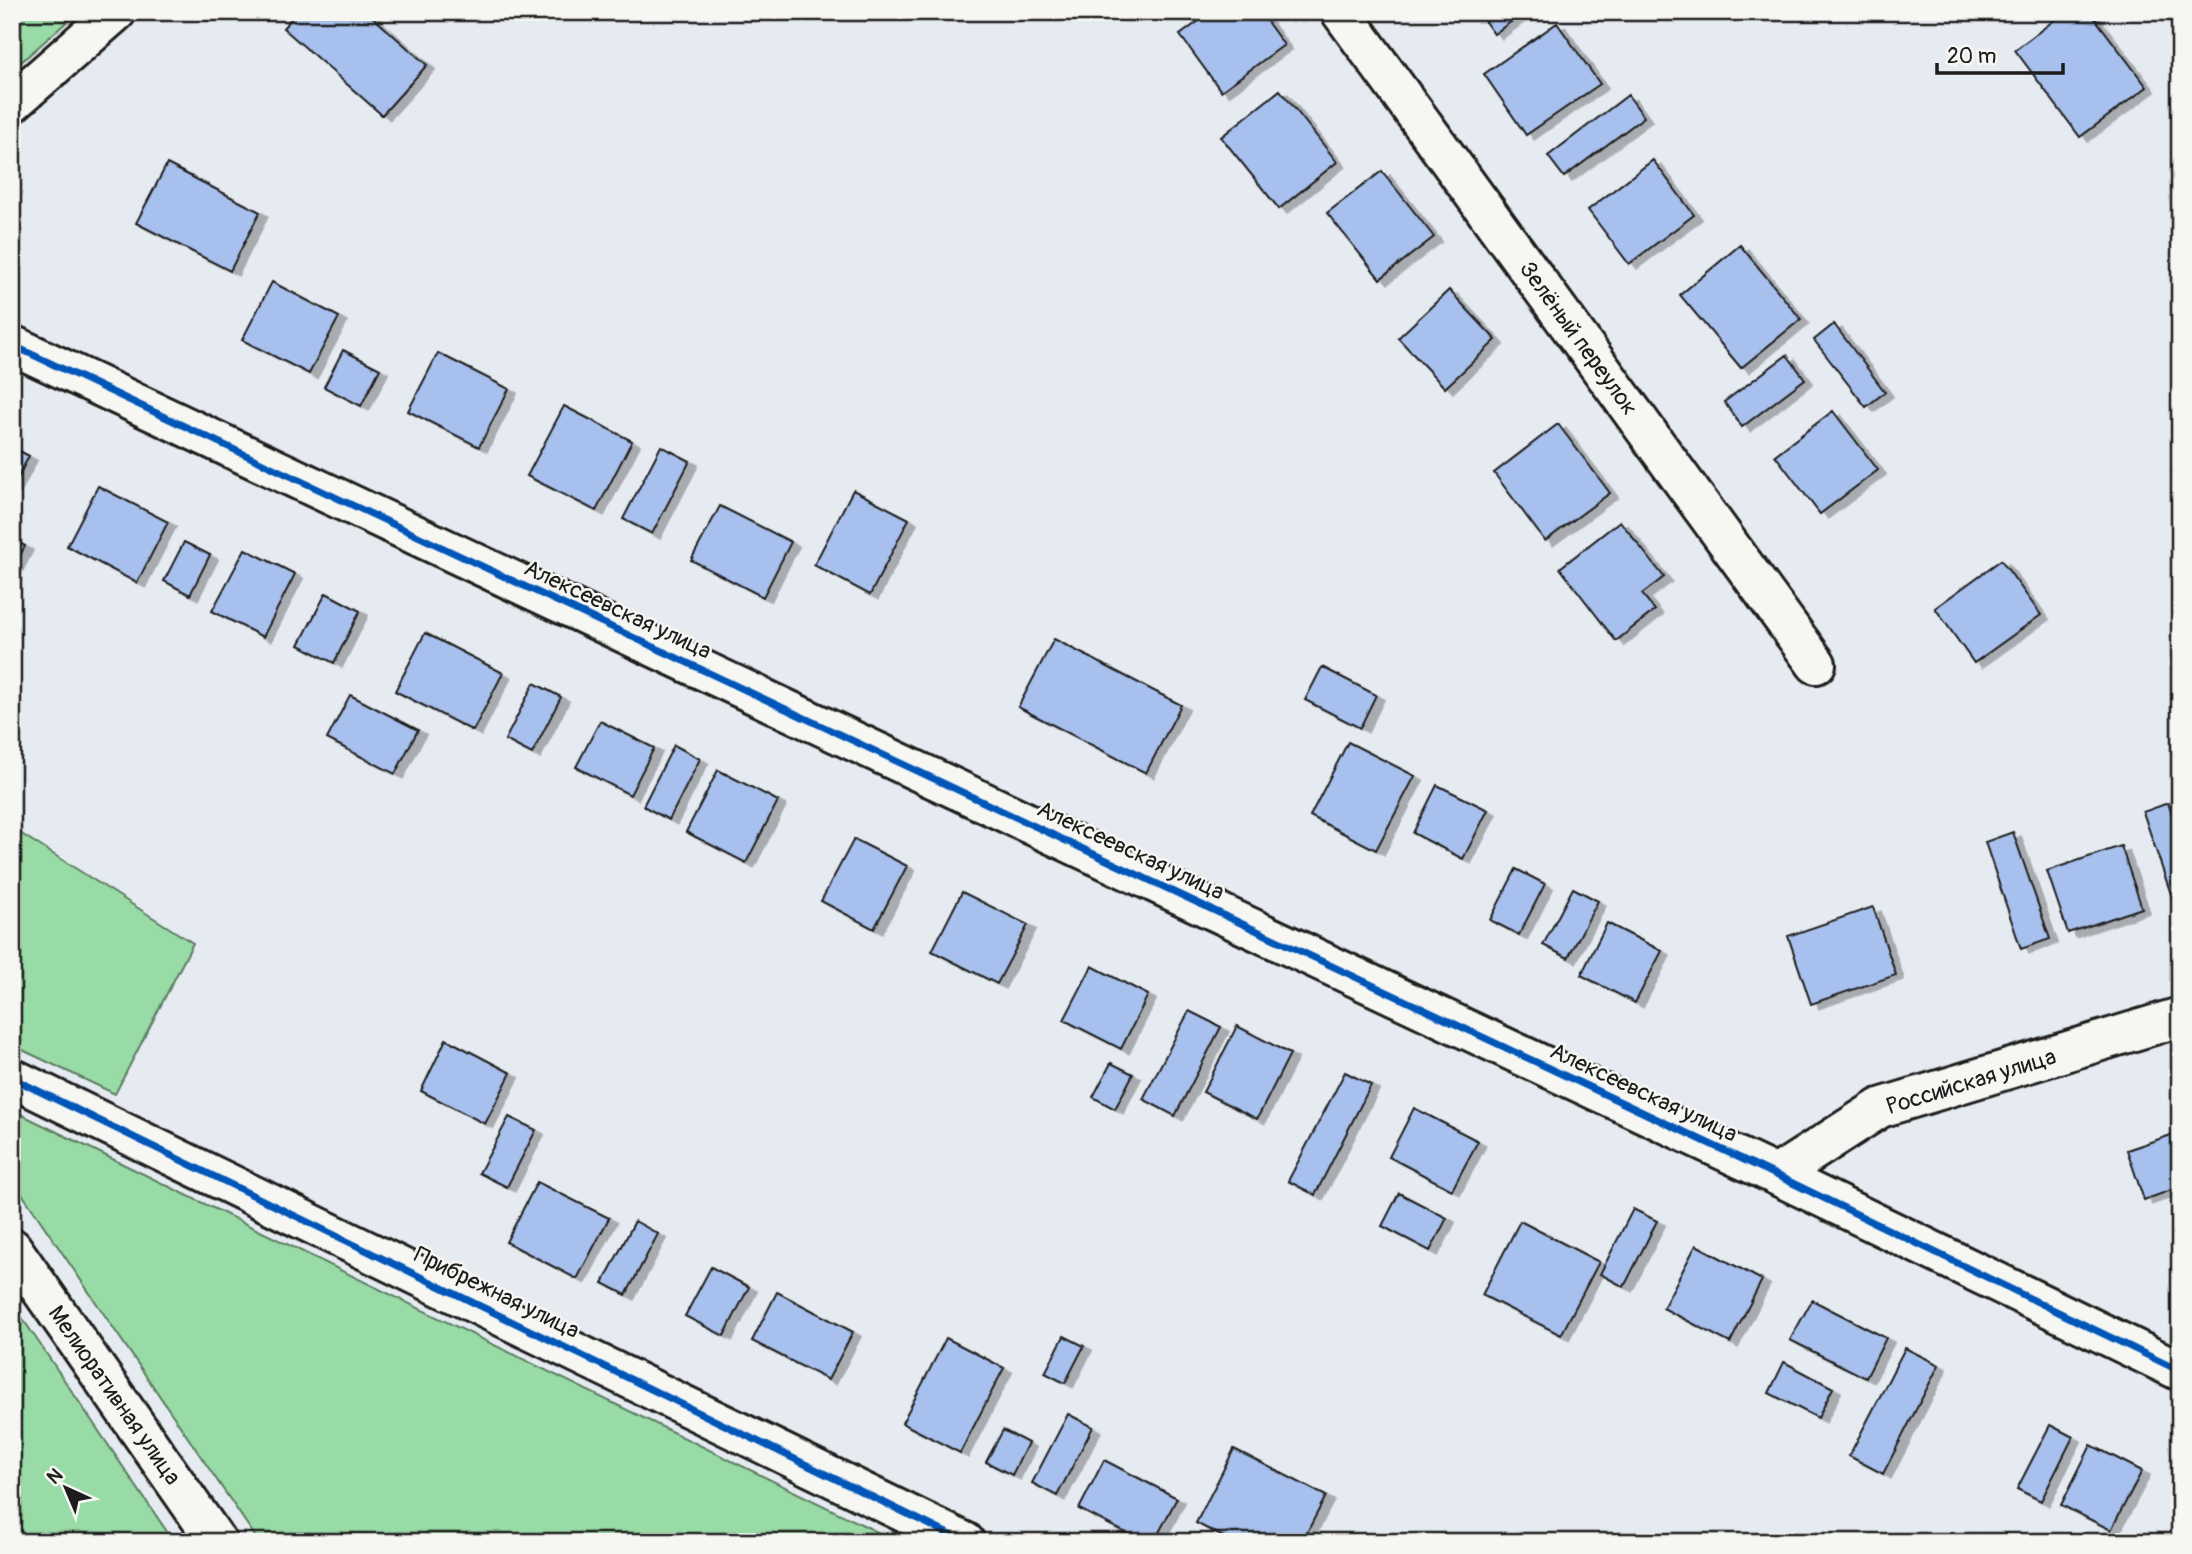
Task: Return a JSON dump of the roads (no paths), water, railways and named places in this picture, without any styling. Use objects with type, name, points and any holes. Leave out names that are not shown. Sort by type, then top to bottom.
[{"type":"street","points":[[12,103],[116,12]]},
{"type":"street","name":"Зелёный переулок","points":[[1341,12],[1816,664]]},
{"type":"street","name":"Алексеевская улица","points":[[12,345],[1776,1175],[2180,1371]]},
{"type":"street","name":"Российская улица","points":[[1776,1175],[1880,1108],[2180,1017]]},
{"type":"street","name":"Прибрежная улица","points":[[12,1078],[965,1542]]},
{"type":"street","name":"Мелиоративная улица","points":[[12,1248],[217,1542]]}]
